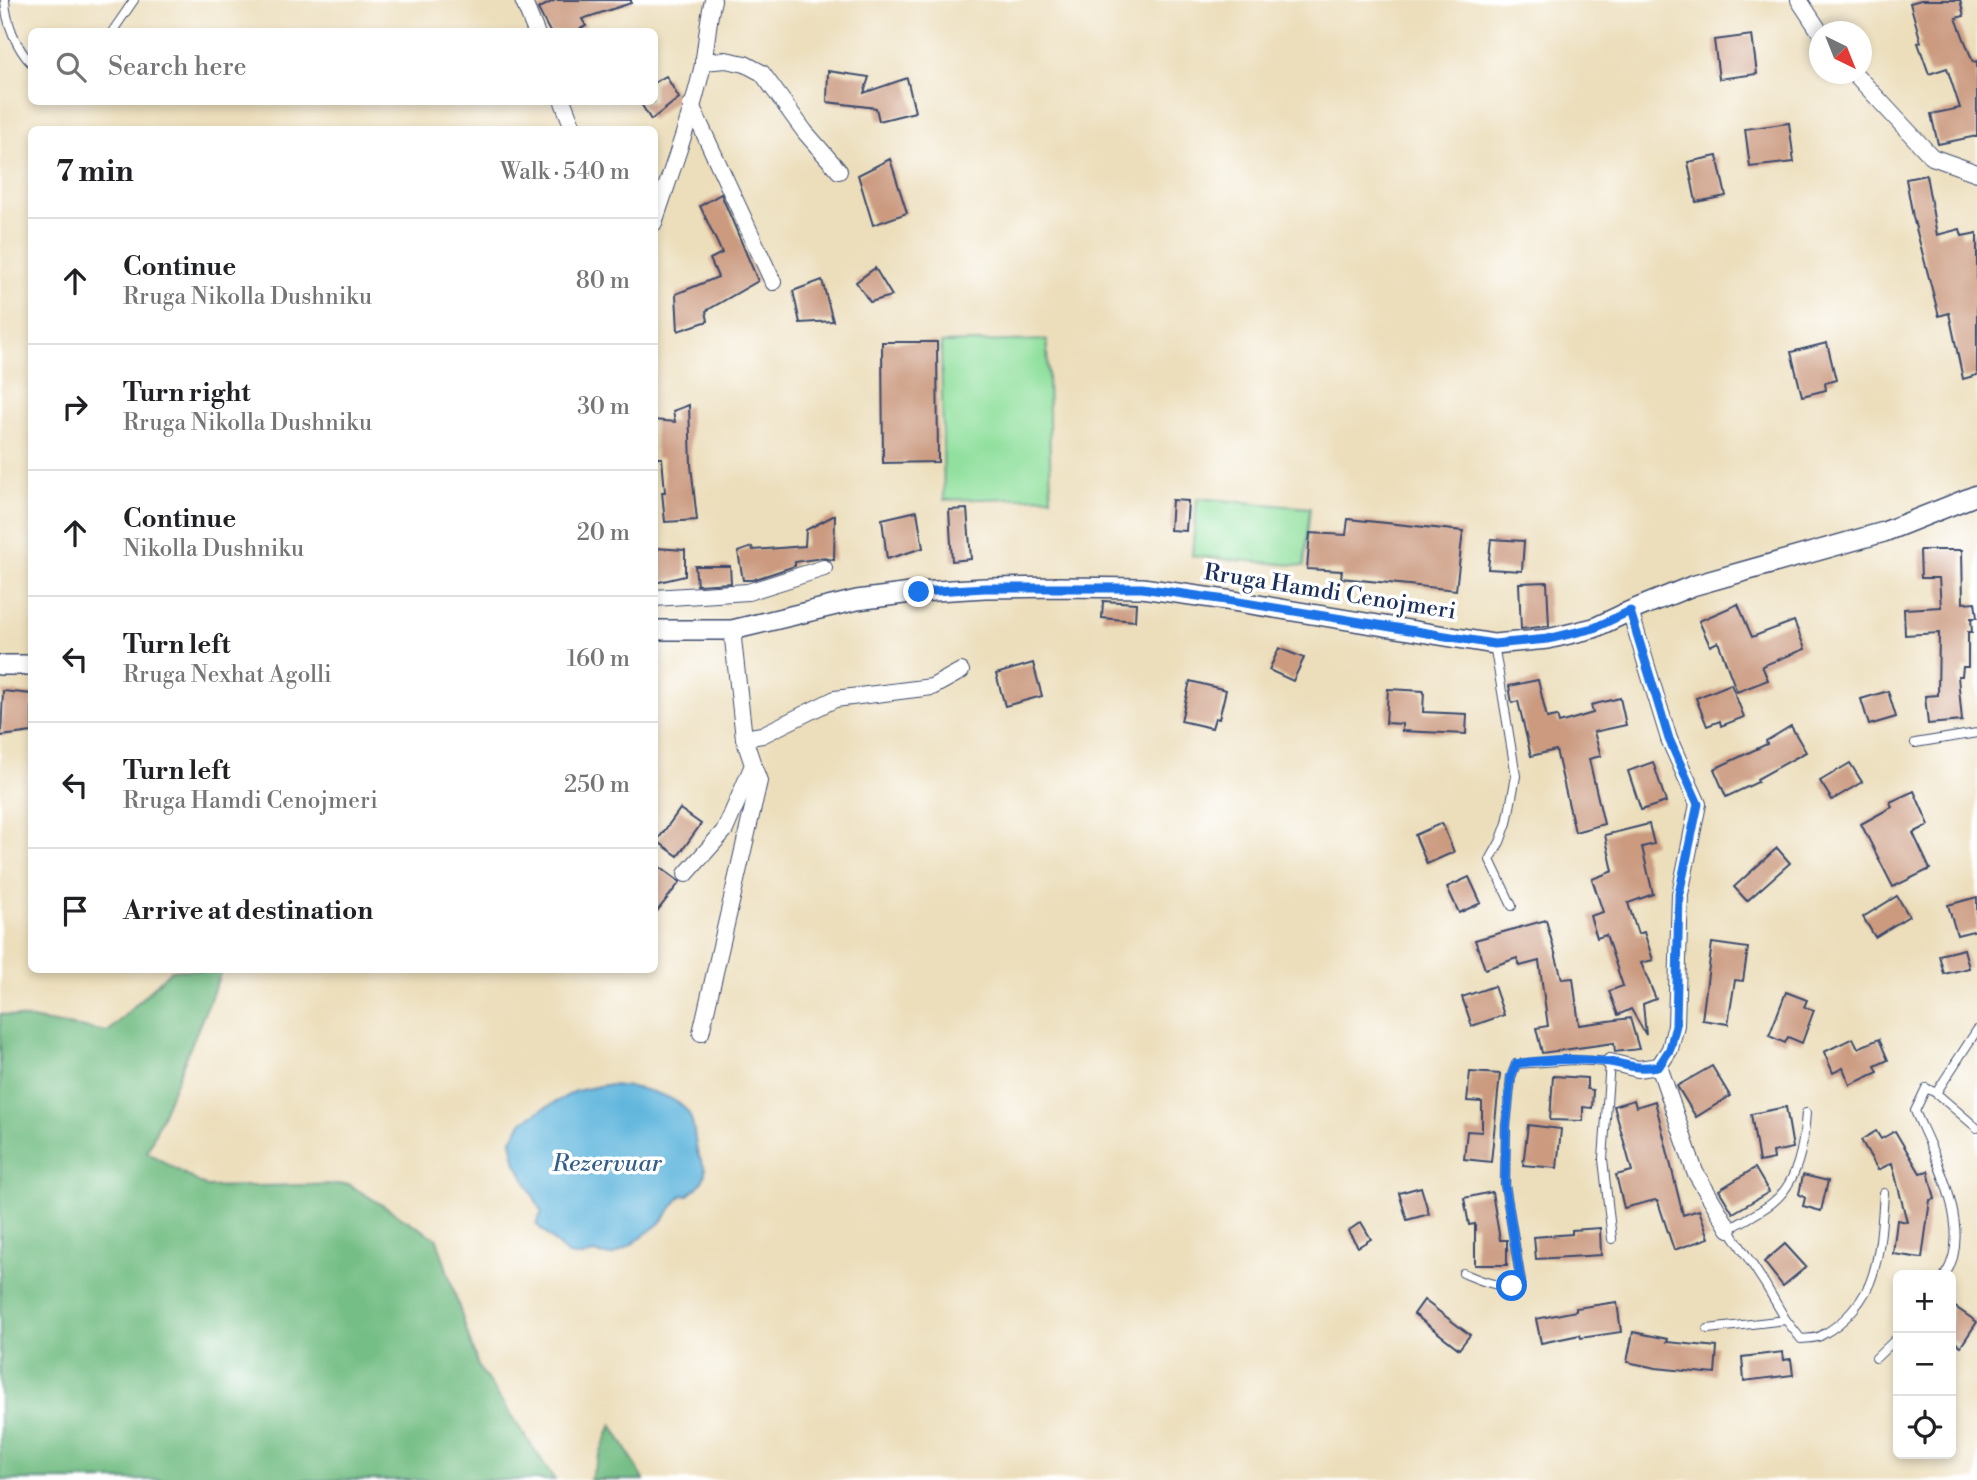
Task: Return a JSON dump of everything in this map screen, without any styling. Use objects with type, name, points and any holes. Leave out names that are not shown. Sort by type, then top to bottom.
[{"type":"street","points":[[523,0],[534,28]]},
{"type":"street","points":[[658,210],[703,62],[713,0]]},
{"type":"street","points":[[1799,0],[1812,21]]},
{"type":"street","points":[[703,62],[726,60],[745,64],[762,73],[805,132],[839,171]]},
{"type":"street","points":[[1865,84],[1932,157],[1977,173]]},
{"type":"street","points":[[564,105],[572,126]]},
{"type":"street","points":[[691,105],[773,282]]},
{"type":"street","name":"Rruga Hamdi Cenojmeri","points":[[658,630],[732,630],[858,600],[919,592],[1061,587],[1142,588],[1494,644],[1548,639],[1594,628],[1692,586],[1884,532],[1977,495]]},
{"type":"street","points":[[658,598],[748,592],[824,568]]},
{"type":"street","points":[[1609,1062],[1638,1069],[1659,1066],[1670,1049],[1676,1025],[1679,894],[1698,804],[1669,739],[1630,611]]},
{"type":"street","points":[[701,1033],[759,781],[744,738],[732,630]]},
{"type":"street","points":[[0,665],[28,665]]},
{"type":"street","points":[[744,738],[762,735],[835,699],[932,687],[961,671]]},
{"type":"street","points":[[686,874],[725,830],[753,765]]},
{"type":"street","points":[[1659,1066],[1695,1172],[1729,1229]]},
{"type":"lane","points":[[5,0],[12,32],[22,54],[28,60]]},
{"type":"lane","points":[[115,28],[134,0]]},
{"type":"lane","points":[[1494,644],[1516,776],[1507,823],[1490,860],[1512,906]]},
{"type":"lane","points":[[1915,743],[1977,733]]},
{"type":"lane","points":[[1936,1093],[1977,1030]]},
{"type":"lane","points":[[1463,1273],[1489,1284],[1512,1286],[1521,1282],[1505,1185],[1506,1126],[1511,1077],[1516,1064],[1572,1060],[1609,1062],[1603,1159],[1612,1239]]},
{"type":"lane","points":[[1948,1270],[1953,1263],[1954,1209],[1940,1167],[1915,1111],[1926,1088],[1936,1093],[1977,1128]]},
{"type":"lane","points":[[1807,1113],[1802,1149],[1786,1189],[1772,1203],[1729,1229],[1786,1320],[1801,1339],[1820,1337],[1847,1317],[1861,1300],[1873,1276],[1884,1193]]},
{"type":"lane","points":[[1708,1329],[1786,1320]]},
{"type":"lane","points":[[1876,1358],[1893,1342]]},
{"type":"green space","points":[[1047,340],[1051,497],[944,500],[941,343]]},
{"type":"green space","points":[[1197,498],[1310,508],[1304,566],[1192,556]]},
{"type":"green space","points":[[168,973],[221,973],[147,1152],[207,1187],[348,1184],[437,1239],[478,1366],[555,1480],[0,1480],[0,1014],[108,1032]]},
{"type":"green space","points":[[612,1424],[644,1480],[590,1480]]},
{"type":"water","name":"Rezervuar","points":[[604,1085],[650,1091],[683,1106],[691,1119],[705,1175],[694,1190],[687,1196],[682,1195],[660,1223],[627,1248],[611,1256],[593,1253],[581,1257],[568,1255],[536,1224],[542,1212],[516,1163],[511,1141],[523,1121],[541,1110],[576,1091]]},
{"type":"building","points":[[555,0],[631,0],[631,3],[582,19],[586,26],[582,28],[548,28],[538,9]]},
{"type":"building","points":[[1921,0],[1960,0],[1964,16],[1956,18],[1973,62],[1977,61],[1977,136],[1938,144],[1931,114],[1960,108],[1947,68],[1929,74],[1918,43],[1921,42],[1910,3]]},
{"type":"building","points":[[1752,35],[1757,74],[1719,79],[1714,40]]},
{"type":"building","points":[[828,71],[869,77],[864,93],[907,78],[915,112],[879,121],[876,108],[827,102]]},
{"type":"building","points":[[666,76],[679,98],[651,120],[642,105],[658,105],[658,81]]},
{"type":"building","points":[[1789,123],[1794,162],[1750,167],[1745,129]]},
{"type":"building","points":[[1717,156],[1726,196],[1696,202],[1688,162]]},
{"type":"building","points":[[890,159],[907,213],[873,225],[858,175]]},
{"type":"building","points":[[1926,175],[1937,235],[1960,229],[1962,236],[1977,233],[1977,375],[1963,379],[1949,313],[1939,316],[1906,179]]},
{"type":"building","points":[[721,194],[758,281],[706,311],[708,321],[678,331],[676,294],[718,277],[710,259],[722,253],[700,206]]},
{"type":"building","points":[[875,268],[892,296],[870,302],[856,282]]},
{"type":"building","points":[[822,280],[833,321],[800,323],[793,291]]},
{"type":"building","points":[[882,342],[937,342],[938,462],[883,463]]},
{"type":"building","points":[[1827,343],[1836,380],[1825,383],[1826,390],[1802,396],[1791,352]]},
{"type":"building","points":[[689,405],[691,465],[697,520],[665,522],[662,458],[658,458],[658,420],[675,422],[673,411]]},
{"type":"building","points":[[1172,500],[1188,501],[1186,531],[1170,530]]},
{"type":"building","points":[[967,509],[971,559],[952,561],[949,510]]},
{"type":"building","points":[[917,511],[923,548],[887,559],[882,519]]},
{"type":"building","points":[[835,515],[834,560],[822,558],[795,562],[795,566],[752,580],[743,580],[738,552],[752,547],[753,550],[805,546],[806,530]]},
{"type":"building","points":[[1348,519],[1463,531],[1456,590],[1341,578],[1342,571],[1307,569],[1310,533],[1346,535]]},
{"type":"building","points":[[1491,539],[1524,541],[1522,571],[1488,569]]},
{"type":"building","points":[[658,548],[685,550],[685,576],[658,582]]},
{"type":"building","points":[[1920,550],[1962,550],[1963,603],[1975,602],[1977,618],[1971,618],[1972,632],[1968,632],[1968,667],[1963,667],[1962,676],[1958,676],[1962,721],[1928,724],[1925,696],[1938,695],[1939,633],[1905,635],[1904,609],[1941,607],[1939,578],[1921,578]]},
{"type":"building","points":[[695,566],[730,566],[731,583],[697,585]]},
{"type":"building","points":[[1547,582],[1549,626],[1521,629],[1519,583]]},
{"type":"building","points":[[1103,601],[1136,603],[1135,621],[1102,618]]},
{"type":"building","points":[[1738,604],[1752,637],[1794,621],[1805,649],[1762,666],[1768,680],[1737,692],[1718,642],[1710,646],[1699,621]]},
{"type":"building","points":[[1279,648],[1304,658],[1293,681],[1269,670]]},
{"type":"building","points":[[1033,663],[1042,696],[1005,706],[996,674]]},
{"type":"building","points":[[1538,680],[1547,718],[1557,716],[1559,723],[1593,713],[1591,705],[1620,698],[1626,725],[1594,732],[1601,756],[1589,759],[1604,824],[1575,832],[1556,750],[1531,756],[1518,701],[1512,703],[1509,686]]},
{"type":"building","points":[[1190,681],[1226,690],[1219,719],[1215,718],[1212,728],[1181,721]]},
{"type":"building","points":[[1731,684],[1744,717],[1721,726],[1720,721],[1707,726],[1696,698]]},
{"type":"building","points":[[1388,689],[1424,691],[1423,712],[1467,714],[1466,734],[1402,731],[1402,724],[1386,723]]},
{"type":"building","points":[[3,691],[28,694],[28,733],[1,736]]},
{"type":"building","points":[[1888,691],[1896,717],[1869,725],[1861,699]]},
{"type":"building","points":[[1791,726],[1806,752],[1757,779],[1758,782],[1726,797],[1714,769],[1767,744],[1766,741]]},
{"type":"building","points":[[1653,762],[1666,802],[1641,810],[1628,771]]},
{"type":"building","points":[[1850,763],[1862,782],[1832,800],[1820,781]]},
{"type":"building","points":[[1914,791],[1929,825],[1913,833],[1930,869],[1893,887],[1861,824],[1892,807],[1890,802]]},
{"type":"building","points":[[680,809],[701,824],[678,856],[658,840]]},
{"type":"building","points":[[1442,823],[1454,852],[1427,864],[1415,835]]},
{"type":"building","points":[[1649,824],[1654,844],[1642,847],[1653,894],[1628,903],[1638,934],[1644,932],[1653,960],[1641,963],[1656,999],[1643,1004],[1646,1035],[1631,1009],[1618,1015],[1609,991],[1623,986],[1606,935],[1597,938],[1590,916],[1603,912],[1592,879],[1613,871],[1605,835]]},
{"type":"building","points":[[1777,848],[1790,863],[1747,901],[1734,887]]},
{"type":"building","points":[[658,866],[680,882],[658,910]]},
{"type":"building","points":[[1469,877],[1481,903],[1459,913],[1447,887]]},
{"type":"building","points":[[1897,896],[1909,916],[1875,937],[1863,917]]},
{"type":"building","points":[[1977,897],[1977,930],[1957,935],[1948,905]]},
{"type":"building","points":[[1546,920],[1562,979],[1573,978],[1579,1025],[1630,1018],[1639,1049],[1615,1052],[1614,1043],[1542,1053],[1536,1028],[1548,1026],[1539,961],[1520,966],[1517,958],[1485,969],[1475,940]]},
{"type":"building","points":[[1712,943],[1748,948],[1743,981],[1735,980],[1728,1024],[1702,1020]]},
{"type":"building","points":[[1964,949],[1969,968],[1944,974],[1939,955]]},
{"type":"building","points":[[1494,986],[1504,1015],[1472,1026],[1462,997]]},
{"type":"building","points":[[1786,992],[1807,1000],[1804,1007],[1814,1010],[1802,1043],[1788,1037],[1785,1043],[1769,1036]]},
{"type":"building","points":[[1853,1038],[1858,1048],[1879,1039],[1888,1060],[1875,1066],[1878,1072],[1850,1085],[1843,1068],[1833,1073],[1824,1052]]},
{"type":"building","points":[[1712,1066],[1730,1096],[1696,1117],[1677,1086]]},
{"type":"building","points":[[1470,1072],[1500,1074],[1491,1162],[1464,1159],[1467,1131],[1482,1132],[1482,1102],[1467,1101]]},
{"type":"building","points":[[1553,1076],[1587,1078],[1587,1089],[1593,1090],[1592,1108],[1583,1107],[1583,1121],[1550,1120]]},
{"type":"building","points":[[1634,1100],[1636,1107],[1655,1101],[1683,1215],[1699,1210],[1709,1238],[1674,1250],[1658,1202],[1655,1200],[1624,1208],[1616,1175],[1632,1171],[1614,1106]]},
{"type":"building","points":[[1786,1107],[1793,1148],[1773,1152],[1774,1159],[1759,1162],[1751,1114]]},
{"type":"building","points":[[1528,1125],[1561,1129],[1557,1168],[1523,1165]]},
{"type":"building","points":[[1876,1131],[1881,1139],[1895,1131],[1920,1173],[1928,1171],[1935,1199],[1930,1200],[1922,1258],[1893,1254],[1897,1220],[1907,1222],[1892,1163],[1878,1170],[1861,1140]]},
{"type":"building","points":[[1755,1168],[1769,1192],[1733,1213],[1719,1190]]},
{"type":"building","points":[[1803,1175],[1828,1181],[1821,1211],[1803,1206],[1805,1198],[1799,1194]]},
{"type":"building","points":[[1421,1187],[1429,1214],[1407,1220],[1399,1193]]},
{"type":"building","points":[[1492,1192],[1500,1240],[1507,1240],[1507,1265],[1475,1265],[1475,1224],[1469,1225],[1464,1198]]},
{"type":"building","points":[[1361,1222],[1371,1239],[1358,1247],[1348,1231]]},
{"type":"building","points":[[1600,1228],[1601,1255],[1536,1259],[1534,1237],[1572,1234],[1572,1230]]},
{"type":"building","points":[[1785,1244],[1806,1267],[1783,1286],[1764,1262]]},
{"type":"building","points":[[1424,1300],[1470,1335],[1459,1349],[1414,1314]]},
{"type":"building","points":[[1617,1302],[1621,1332],[1581,1338],[1580,1335],[1541,1343],[1536,1319],[1576,1311],[1576,1308]]},
{"type":"building","points":[[1956,1307],[1977,1322],[1961,1346],[1956,1342]]},
{"type":"building","points":[[1633,1332],[1668,1339],[1667,1342],[1717,1347],[1715,1374],[1627,1362]]},
{"type":"building","points":[[1783,1352],[1784,1360],[1791,1359],[1793,1375],[1744,1381],[1742,1357]]},
{"type":"route","points":[[919,592],[985,588],[1142,588],[1494,644],[1548,639],[1594,628],[1630,611],[1669,739],[1698,804],[1679,894],[1676,1025],[1670,1049],[1659,1066],[1638,1069],[1609,1062],[1572,1060],[1516,1064],[1511,1077],[1506,1126],[1505,1185],[1521,1282],[1512,1286]]}]
